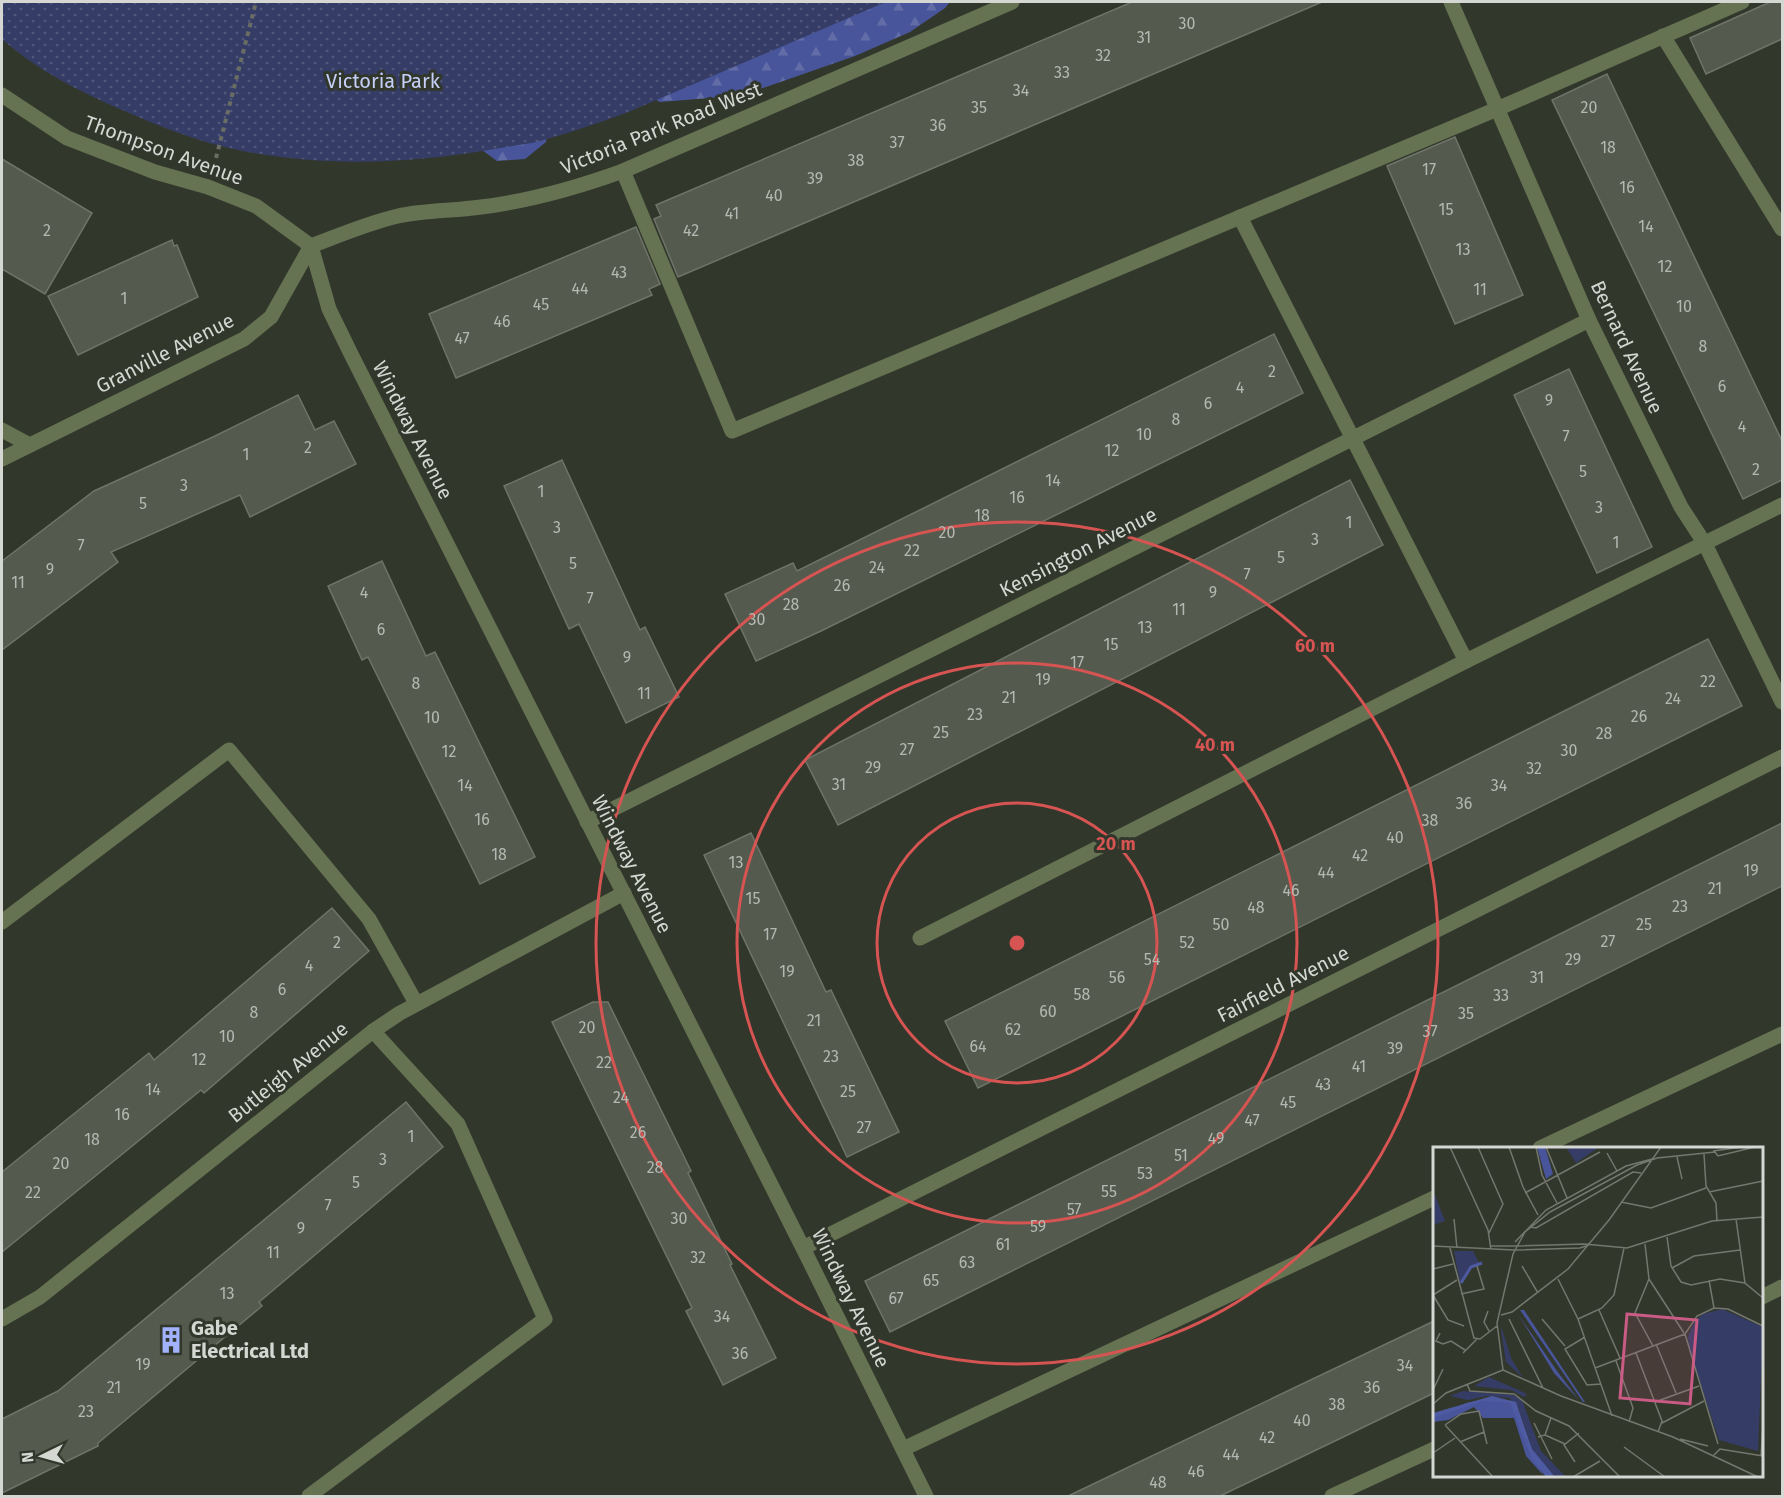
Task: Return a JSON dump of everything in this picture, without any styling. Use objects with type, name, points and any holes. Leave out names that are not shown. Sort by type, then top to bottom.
[{"type":"street","name":"Victoria Park Road West","points":[[311,246],[362,226],[400,215],[533,199],[582,186],[623,171],[1012,2]]},
{"type":"street","name":"Bernard Avenue","points":[[1451,2],[1589,320],[1681,507],[1705,544],[1782,702]]},
{"type":"street","points":[[623,171],[732,431],[1497,109],[1742,2]]},
{"type":"street","points":[[1663,36],[1782,229]]},
{"type":"street","name":"Thompson Avenue","points":[[2,95],[67,138],[154,172],[208,187],[256,206],[311,246]]},
{"type":"street","points":[[1240,217],[1466,661]]},
{"type":"street","name":"Granville Avenue","points":[[2,459],[28,444],[244,339],[271,317],[311,246]]},
{"type":"street","name":"Windway Avenue","points":[[311,246],[329,309],[803,1248],[926,1497]]},
{"type":"street","name":"Kensington Avenue","points":[[587,822],[1589,320]]},
{"type":"street","points":[[2,430],[28,444]]},
{"type":"street","points":[[920,938],[1466,661],[1782,506]]},
{"type":"street","points":[[2,922],[229,750],[369,919],[416,1003]]},
{"type":"street","name":"Fairfield Avenue","points":[[803,1248],[1782,757]]},
{"type":"street","name":"Butleigh Avenue","points":[[2,1319],[40,1297],[373,1031],[416,1003],[624,893]]},
{"type":"street","points":[[309,1497],[545,1319],[458,1124],[373,1031]]},
{"type":"street","points":[[1544,1147],[1782,1034]]},
{"type":"street","points":[[903,1449],[1433,1198]]},
{"type":"street","points":[[1763,1296],[1782,1287]]},
{"type":"street","points":[[1332,1497],[1433,1449]]},
{"type":"path","points":[[208,187],[256,2]]},
{"type":"green space","name":"Victoria Park","points":[[2,2],[886,2],[626,113],[562,135],[529,144],[462,154],[362,162],[295,159],[229,148],[177,132],[110,105],[46,71],[2,39]]},
{"type":"green space","points":[[497,2],[950,2],[910,32],[855,56],[735,96],[660,102],[637,89],[548,124],[546,142],[525,159],[497,161],[471,142]]},
{"type":"building","points":[[1132,2],[1322,2],[678,277],[654,219],[661,216],[656,205]]},
{"type":"building","points":[[1770,2],[1782,2],[1782,39],[1706,74],[1690,38]]},
{"type":"building","points":[[1607,74],[1782,441],[1782,480],[1743,499],[1552,100]]},
{"type":"building","points":[[1455,137],[1523,295],[1455,324],[1387,166]]},
{"type":"building","points":[[2,159],[92,213],[45,294],[2,269]]},
{"type":"building","points":[[636,227],[660,284],[649,289],[652,295],[456,378],[429,314]]},
{"type":"building","points":[[172,240],[174,246],[177,245],[198,297],[78,355],[48,296]]},
{"type":"building","points":[[1274,334],[1303,393],[756,661],[725,594],[793,563],[797,571]]},
{"type":"building","points":[[1569,369],[1652,547],[1597,573],[1514,395]]},
{"type":"building","points":[[298,395],[315,430],[334,421],[356,464],[250,517],[240,495],[111,552],[118,562],[2,650],[2,561],[94,491],[213,437]]},
{"type":"building","points":[[562,460],[640,630],[645,627],[679,697],[626,723],[579,624],[569,629],[504,486]]},
{"type":"building","points":[[1350,480],[1383,545],[838,825],[805,760]]},
{"type":"building","points":[[382,561],[426,656],[435,652],[535,857],[480,884],[368,657],[362,660],[328,586]]},
{"type":"building","points":[[1708,639],[1742,706],[978,1088],[945,1021]]},
{"type":"building","points":[[1782,823],[1782,886],[890,1332],[865,1281]]},
{"type":"building","points":[[751,833],[826,992],[831,990],[899,1132],[847,1157],[704,855]]},
{"type":"building","points":[[332,908],[369,951],[204,1093],[201,1090],[2,1252],[2,1172],[149,1053],[154,1060]]},
{"type":"building","points":[[593,1002],[608,1002],[691,1171],[688,1173],[776,1358],[723,1385],[686,1311],[692,1308],[552,1022]]},
{"type":"building","points":[[406,1102],[443,1147],[259,1302],[262,1306],[98,1443],[98,1446],[2,1493],[2,1419],[58,1391]]},
{"type":"building","points":[[1433,1321],[1433,1393],[1218,1497],[1066,1497]]},
{"type":"place","name":"Gabe Electrical Ltd","points":[[171,1340]]}]
